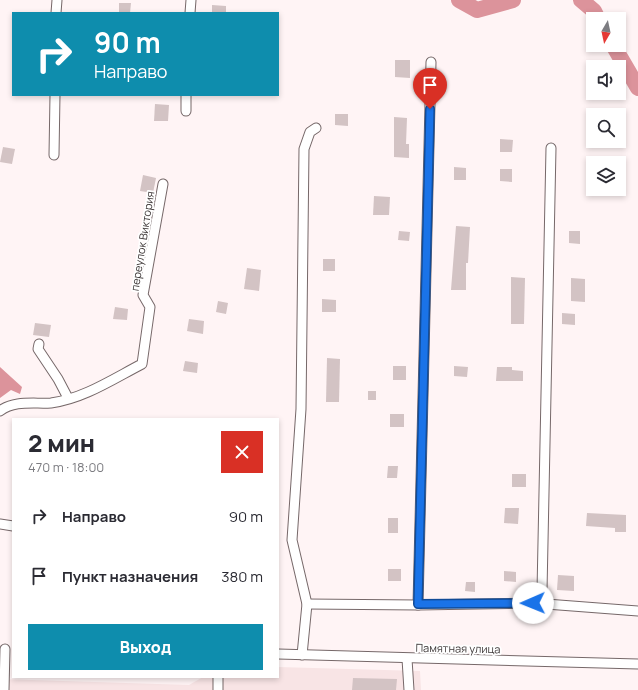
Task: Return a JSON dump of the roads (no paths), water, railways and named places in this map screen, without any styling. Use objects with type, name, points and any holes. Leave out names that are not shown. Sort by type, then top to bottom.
[{"type":"street","points":[[56,12],[57,0]]},
{"type":"street","points":[[190,12],[191,0]]},
{"type":"street","points":[[418,604],[431,62]]},
{"type":"street","points":[[54,156],[55,96]]},
{"type":"street","points":[[186,96],[186,111]]},
{"type":"street","points":[[302,655],[307,604],[292,540],[301,409],[304,149],[310,132],[316,128]]},
{"type":"street","points":[[533,603],[542,591],[550,148]]},
{"type":"street","name":"переулок Виктория","points":[[0,411],[6,406],[52,403],[87,392],[142,364],[150,307],[143,295],[163,184]]},
{"type":"street","points":[[39,344],[38,349],[58,379],[68,398]]},
{"type":"street","points":[[0,524],[12,526]]},
{"type":"street","points":[[307,604],[533,603],[638,611]]},
{"type":"street","points":[[4,690],[6,649]]},
{"type":"street","name":"Памятная улица","points":[[279,654],[407,659],[638,664]]},
{"type":"street","points":[[407,659],[409,690]]},
{"type":"street","points":[[218,678],[218,690]]},
{"type":"waterway","points":[[459,0],[477,10],[513,0]]},
{"type":"waterway","points":[[581,0],[594,12]]},
{"type":"waterway","points":[[617,52],[638,88]]}]
